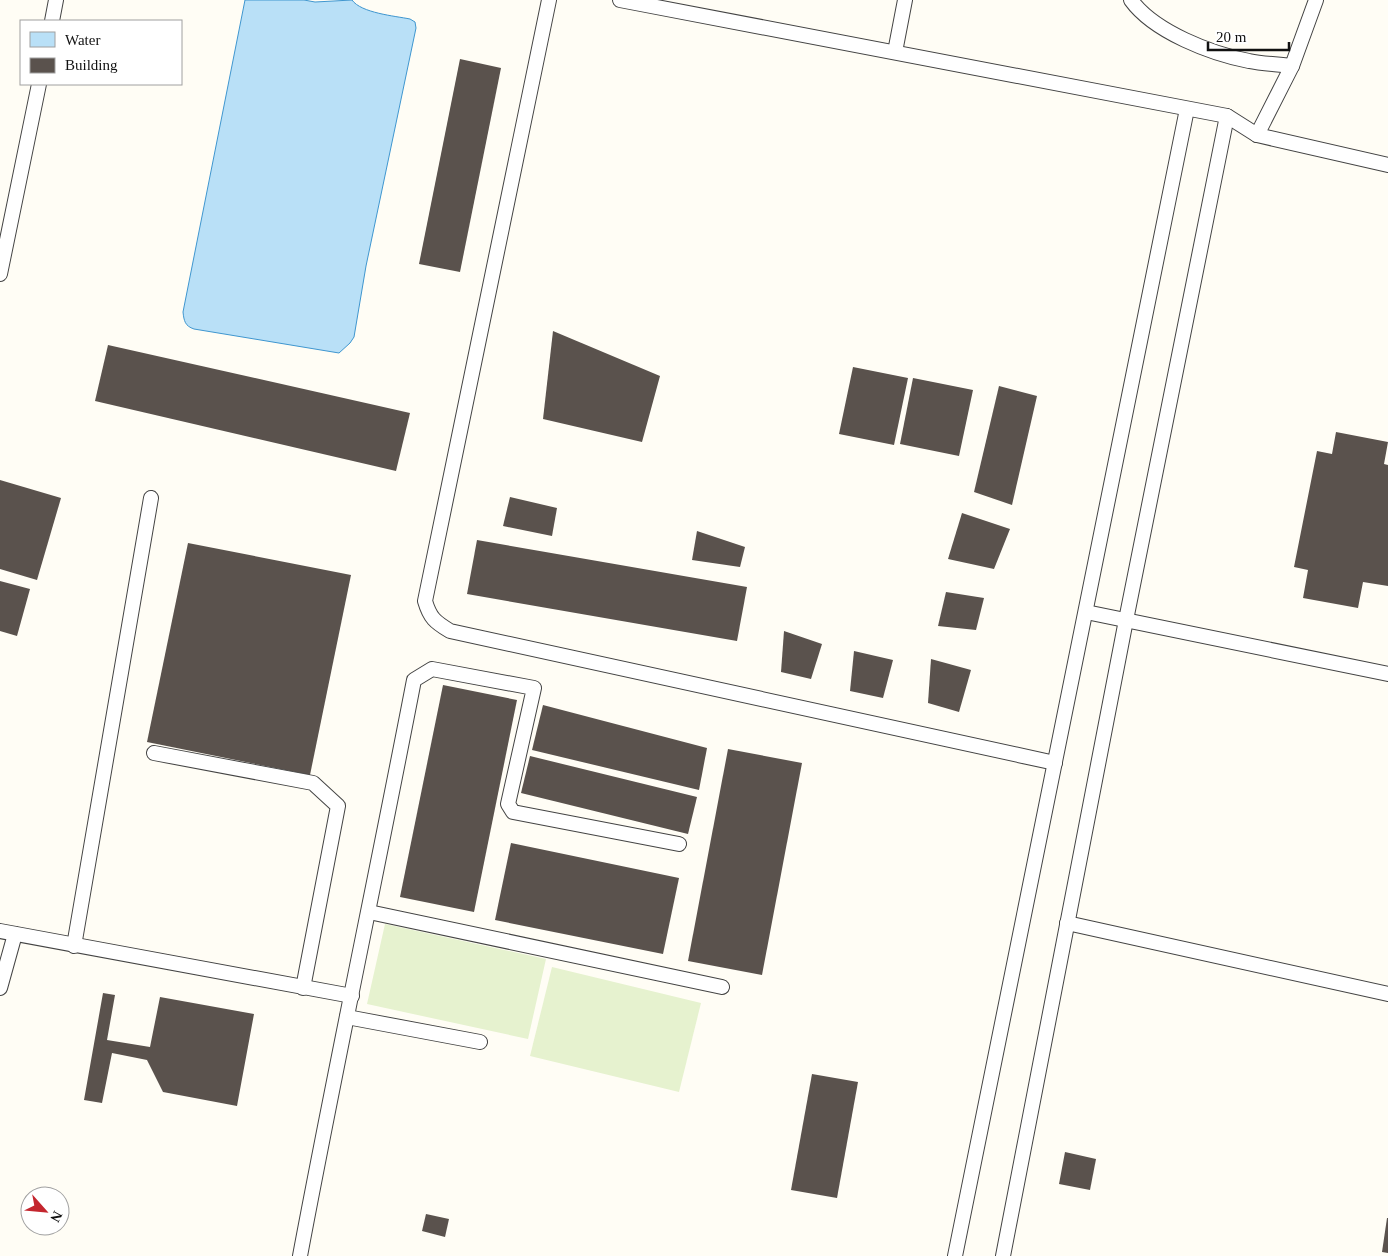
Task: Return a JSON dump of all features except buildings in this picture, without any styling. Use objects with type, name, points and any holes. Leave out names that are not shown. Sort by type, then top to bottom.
[{"type":"lane","points":[[52,20],[56,0]]},
{"type":"lane","points":[[549,0],[425,601],[429,614],[450,631],[1055,763]]},
{"type":"lane","points":[[620,0],[1228,116],[1257,135],[1388,165]]},
{"type":"lane","points":[[894,52],[905,0]]},
{"type":"lane","points":[[1131,0],[1137,8],[1164,30],[1204,48],[1249,61],[1292,66]]},
{"type":"lane","points":[[1257,135],[1292,66],[1316,0]]},
{"type":"lane","points":[[0,274],[39,85]]},
{"type":"lane","points":[[955,1256],[1187,109]]},
{"type":"lane","points":[[1003,1256],[1126,620],[1228,116]]},
{"type":"lane","points":[[74,946],[151,498]]},
{"type":"lane","points":[[1086,612],[1388,674]]},
{"type":"lane","points":[[300,1256],[414,680],[432,669],[534,688],[508,804],[513,812],[679,844]]},
{"type":"lane","points":[[154,753],[313,783],[338,806],[303,988]]},
{"type":"lane","points":[[369,912],[722,987]]},
{"type":"lane","points":[[1067,924],[1388,994]]},
{"type":"lane","points":[[0,931],[352,996]]},
{"type":"lane","points":[[0,988],[15,934]]},
{"type":"lane","points":[[347,1017],[480,1042]]},
{"type":"green space","points":[[385,924],[546,959],[528,1039],[367,1004]]},
{"type":"green space","points":[[552,967],[701,1003],[679,1092],[530,1056]]},
{"type":"water","points":[[245,0],[304,0],[315,2],[352,0],[370,11],[410,19],[415,22],[416,28],[366,266],[354,337],[339,353],[194,329],[187,325],[184,318],[183,312]]}]
